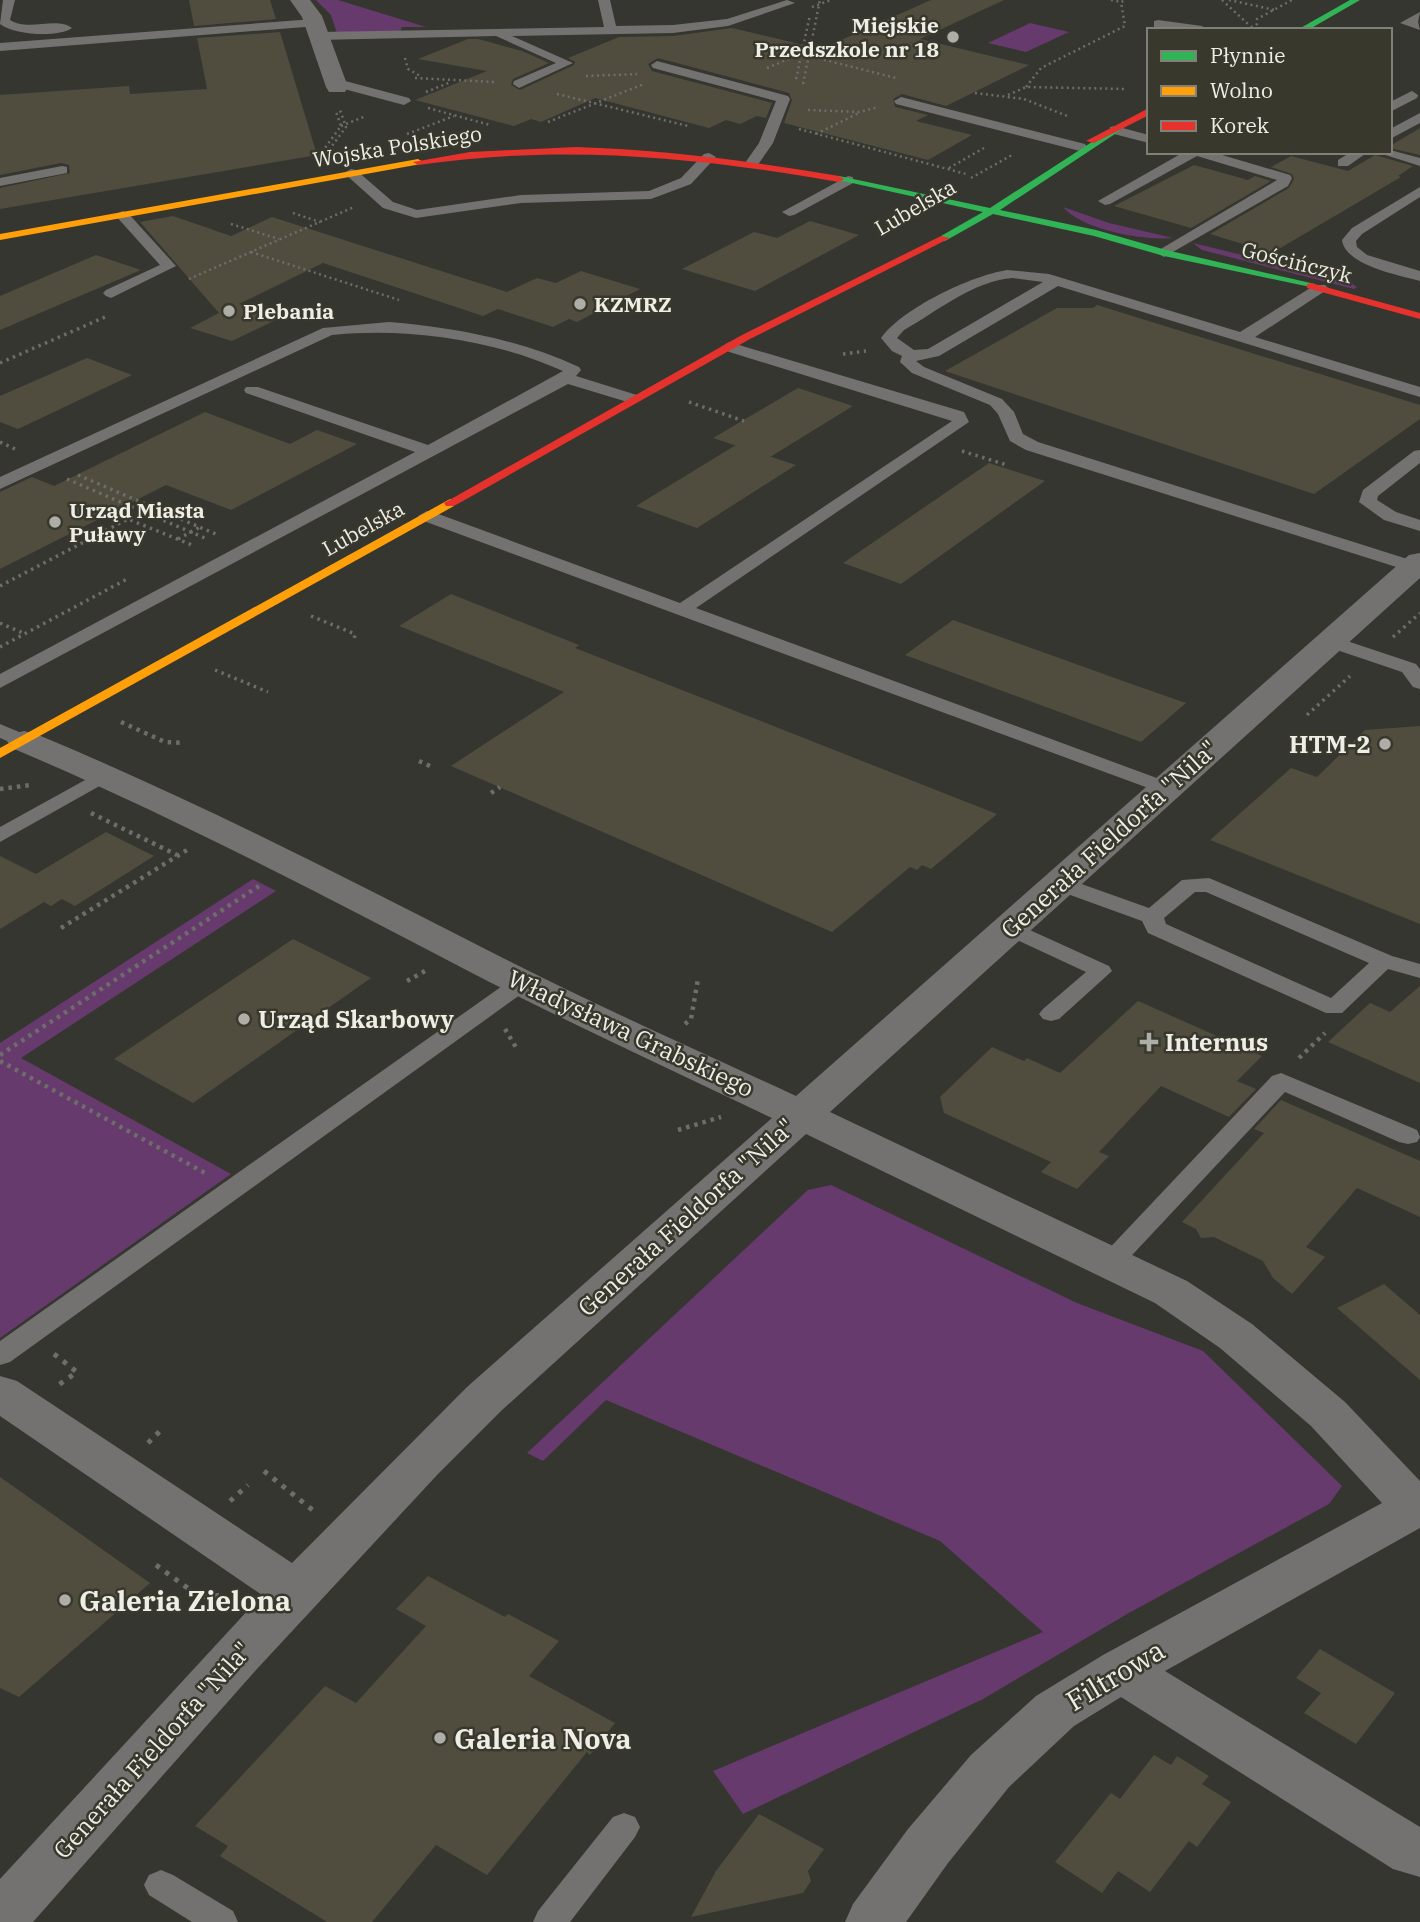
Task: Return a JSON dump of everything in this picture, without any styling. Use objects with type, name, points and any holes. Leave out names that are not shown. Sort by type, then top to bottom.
[{"type":"main road","points":[[1305,28],[1356,0]]},
{"type":"main road","name":"Lubelska","points":[[1021,174],[1147,112]]},
{"type":"main road","name":"Lubelska","points":[[746,337],[993,210],[1115,130]]},
{"type":"main road","name":"Wojska Polskiego","points":[[0,237],[351,173],[497,153],[620,151],[709,157],[752,163],[1027,218]]},
{"type":"main road","name":"Gościńczyk","points":[[1057,170],[1050,197],[1055,212],[1066,221],[1096,233]]},
{"type":"main road","name":"Wojska Polskiego","points":[[844,182],[971,222]]},
{"type":"main road","name":"Lubelska","points":[[940,214],[985,191]]},
{"type":"main road","name":"Gościńczyk","points":[[1027,218],[1096,233],[1164,253],[1320,288],[1420,316]]},
{"type":"main road","name":"Gościńczyk","points":[[971,222],[1097,246],[1164,253]]},
{"type":"main road","name":"Lubelska","points":[[8,742],[427,516],[729,347],[868,258]]},
{"type":"street","points":[[300,0],[316,29],[335,85]]},
{"type":"street","name":"Generała Fieldorfa \"Nila\"","points":[[0,1919],[294,1591],[484,1399],[1417,563]]},
{"type":"street","name":"Władysława Grabskiego","points":[[8,742],[105,775],[397,916],[523,982],[1171,1292],[1236,1336],[1328,1414],[1418,1506]]},
{"type":"street","points":[[0,1393],[294,1591]]},
{"type":"street","name":"Filtrowa","points":[[873,1922],[928,1846],[990,1771],[1055,1711],[1121,1670],[1418,1506]]},
{"type":"street","points":[[1121,1670],[1413,1852],[1420,1853]]},
{"type":"lane","points":[[9,0],[4,21],[13,28],[98,27],[109,30],[110,38]]},
{"type":"lane","points":[[604,0],[611,30]]},
{"type":"lane","points":[[0,47],[110,38],[316,29],[493,32],[704,26],[789,3]]},
{"type":"lane","points":[[1420,16],[1406,23],[1420,26]]},
{"type":"lane","points":[[1158,24],[1187,28]]},
{"type":"lane","points":[[493,32],[567,63],[519,84]]},
{"type":"lane","points":[[657,65],[781,103],[766,143],[752,163]]},
{"type":"lane","points":[[335,85],[404,101]]},
{"type":"lane","points":[[1392,107],[1416,92]]},
{"type":"lane","points":[[901,101],[1080,147]]},
{"type":"lane","points":[[1392,134],[1420,117]]},
{"type":"lane","points":[[1115,130],[1147,138]]},
{"type":"lane","points":[[1105,201],[1192,154]]},
{"type":"lane","points":[[1164,253],[1283,183],[1285,178],[1203,154]]},
{"type":"lane","points":[[1343,163],[1358,154]]},
{"type":"lane","points":[[1390,154],[1420,162]]},
{"type":"lane","points":[[351,173],[388,205],[416,214],[521,199],[651,195],[686,181],[709,157]]},
{"type":"lane","points":[[0,181],[62,170]]},
{"type":"lane","points":[[789,212],[844,182]]},
{"type":"lane","points":[[1420,191],[1357,231],[1349,240],[1350,248],[1362,258],[1420,276]]},
{"type":"lane","points":[[111,293],[169,267],[122,215]]},
{"type":"lane","points":[[1055,281],[933,353],[910,354],[896,347],[889,338],[898,327],[987,277],[1008,273],[1029,274],[1055,281],[1242,337],[1420,392]]},
{"type":"lane","points":[[1242,337],[1320,288]]},
{"type":"lane","points":[[0,484],[329,331],[361,325],[402,326],[472,337],[573,370],[566,378],[0,682]]},
{"type":"lane","points":[[681,610],[961,422],[958,416],[729,347]]},
{"type":"lane","points":[[910,354],[908,362],[918,370],[996,402],[1006,412],[1016,437],[1032,446],[1417,563]]},
{"type":"lane","points":[[566,378],[634,400]]},
{"type":"lane","points":[[252,390],[428,451]]},
{"type":"lane","points":[[1417,563],[1390,516],[1368,502],[1369,494],[1420,455]]},
{"type":"lane","points":[[427,516],[1166,788]]},
{"type":"lane","points":[[1329,641],[1416,669]]},
{"type":"lane","points":[[0,836],[105,775]]},
{"type":"lane","points":[[1059,883],[1152,917],[1156,928],[1334,1008],[1384,961]]},
{"type":"lane","points":[[1152,917],[1190,885],[1209,885],[1384,961],[1420,971]]},
{"type":"lane","points":[[1010,928],[1101,971],[1051,1014]]},
{"type":"lane","points":[[0,1355],[523,982]]},
{"type":"lane","points":[[1111,1262],[1281,1081],[1408,1136]]},
{"type":"lane","points":[[550,1922],[624,1827]]},
{"type":"lane","points":[[161,1885],[222,1922]]},
{"type":"path","points":[[813,0],[793,91],[781,103],[805,110],[859,112]]},
{"type":"path","points":[[802,90],[820,0]]},
{"type":"path","points":[[1111,0],[1126,0]]},
{"type":"path","points":[[1222,0],[1248,24]]},
{"type":"path","points":[[1229,0],[1279,11]]},
{"type":"path","points":[[1250,28],[1257,24],[1257,19],[1292,0]]},
{"type":"path","points":[[1026,87],[1041,68],[1125,26],[1121,2]]},
{"type":"path","points":[[552,70],[580,76],[638,74]]},
{"type":"path","points":[[323,159],[346,127],[332,89],[335,85]]},
{"type":"path","points":[[1007,95],[1026,87],[1127,89]]},
{"type":"path","points":[[404,101],[494,126]]},
{"type":"path","points":[[807,101],[799,129],[969,175]]},
{"type":"path","points":[[816,134],[859,112],[901,101]]},
{"type":"path","points":[[222,221],[280,239]]},
{"type":"path","points":[[685,401],[744,421]]},
{"type":"path","points":[[932,441],[1010,466]]},
{"type":"path","points":[[0,442],[40,465],[161,510],[221,536]]},
{"type":"path","points":[[40,465],[238,553]]},
{"type":"path","points":[[136,523],[161,510]]},
{"type":"path","points":[[0,586],[128,519],[192,545],[180,552]]},
{"type":"path","points":[[177,539],[200,527]]},
{"type":"path","points":[[0,647],[132,577]]},
{"type":"path","points":[[310,616],[355,634],[354,640]]},
{"type":"path","points":[[0,623],[24,634]]},
{"type":"path","points":[[211,668],[268,692]]},
{"type":"path","points":[[117,720],[165,741],[183,743]]},
{"type":"path","points":[[419,761],[432,768]]},
{"type":"path","points":[[491,793],[500,787]]},
{"type":"path","points":[[68,796],[76,806],[178,856]]},
{"type":"path","points":[[61,928],[196,845]]},
{"type":"path","points":[[0,1055],[266,882]]},
{"type":"path","points":[[679,1030],[691,1019],[698,979]]},
{"type":"path","points":[[0,1061],[211,1176]]},
{"type":"path","points":[[678,1130],[728,1115]]},
{"type":"path","points":[[45,1347],[77,1372],[54,1389]]},
{"type":"path","points":[[142,1448],[164,1427]]},
{"type":"path","points":[[264,1471],[321,1517]]},
{"type":"path","points":[[227,1503],[248,1485]]},
{"type":"path","points":[[156,1565],[200,1597],[230,1595]]},
{"type":"shaded area","points":[[316,0],[338,0],[426,27],[402,27],[400,32],[337,33],[331,15]]},
{"type":"shaded area","points":[[1030,23],[1069,32],[1026,52],[988,43]]},
{"type":"shaded area","points":[[1063,207],[1109,223],[1173,238],[1131,236],[1099,228],[1072,215]]},
{"type":"shaded area","points":[[1193,243],[1348,281],[1357,287],[1354,289],[1202,250]]},
{"type":"shaded area","points":[[253,879],[276,891],[21,1058],[231,1174],[0,1338],[0,1043]]},
{"type":"shaded area","points":[[831,1185],[1077,1303],[1203,1351],[1342,1486],[1329,1504],[1127,1614],[983,1699],[743,1814],[713,1771],[1043,1632],[940,1541],[606,1400],[543,1461],[527,1453],[808,1190]]},
{"type":"building","points":[[189,0],[270,0],[276,19],[194,26]]},
{"type":"building","points":[[931,0],[1004,0],[920,39],[1029,65],[946,106],[902,94],[893,99],[895,107],[928,115],[916,121],[972,135],[928,160],[784,123],[792,100],[789,93],[658,58],[648,64],[652,71],[772,103],[766,118],[757,116],[740,124],[726,120],[709,128],[595,98],[541,122],[531,119],[514,126],[415,100],[487,71],[418,59],[468,39],[478,39],[522,51],[549,63],[513,79],[511,85],[520,90],[574,65],[575,62],[568,58],[619,37],[673,36],[732,28],[821,49]]},
{"type":"building","points":[[280,32],[317,155],[0,209],[0,188],[70,173],[69,165],[61,163],[0,175],[0,95],[129,86],[130,94],[207,89],[197,38]]},
{"type":"building","points":[[1420,128],[1420,155],[1392,148],[1392,145]]},
{"type":"building","points":[[1375,155],[1413,166],[1398,176],[1401,177],[1272,253],[1210,234],[1289,188],[1294,179],[1292,174],[1271,167],[1291,156],[1348,171]]},
{"type":"building","points":[[1194,165],[1248,180],[1255,176],[1271,181],[1191,228],[1114,206]]},
{"type":"building","points":[[173,216],[231,236],[272,217],[507,292],[537,278],[556,283],[581,271],[640,289],[577,322],[569,319],[553,327],[498,309],[483,316],[323,263],[239,304],[280,318],[232,341],[190,328],[219,313],[140,222]]},
{"type":"building","points":[[810,221],[859,235],[755,291],[682,269],[754,232],[777,238]]},
{"type":"building","points":[[96,255],[141,270],[0,330],[0,296]]},
{"type":"building","points":[[1097,305],[1420,405],[1420,419],[1314,494],[945,371],[1057,308],[1093,308]]},
{"type":"building","points":[[87,358],[132,375],[18,429],[0,422],[0,396]]},
{"type":"building","points":[[798,388],[853,406],[770,457],[713,438]]},
{"type":"building","points":[[205,412],[290,444],[317,430],[357,444],[231,510],[166,485],[0,569],[0,492],[32,477],[54,486]]},
{"type":"building","points":[[736,445],[796,465],[697,528],[636,506]]},
{"type":"building","points":[[989,463],[1045,481],[901,584],[843,563]]},
{"type":"building","points":[[451,594],[579,645],[575,648],[997,814],[931,869],[922,865],[917,870],[910,867],[832,932],[451,766],[564,692],[399,626]]},
{"type":"building","points":[[953,620],[1186,703],[1141,742],[905,655]]},
{"type":"building","points":[[1420,726],[1420,924],[1210,840],[1291,768],[1317,777],[1365,730]]},
{"type":"building","points":[[106,832],[154,856],[75,906],[62,899],[51,906],[44,902],[0,929],[0,856],[36,874]]},
{"type":"building","name":"Urząd Skarbowy","points":[[293,939],[371,978],[193,1103],[114,1059]]},
{"type":"building","points":[[1420,986],[1420,1083],[1328,1042],[1370,1003],[1390,1012]]},
{"type":"building","points":[[1138,1001],[1262,1056],[1237,1081],[1256,1089],[1229,1117],[1161,1086],[1099,1152],[1109,1156],[1077,1189],[1041,1172],[1051,1162],[944,1113],[940,1097],[992,1047],[1024,1061],[1027,1058],[1060,1073]]},
{"type":"building","points":[[1281,1100],[1420,1161],[1420,1217],[1357,1188],[1306,1247],[1325,1257],[1292,1294],[1273,1278],[1263,1261],[1214,1237],[1201,1238],[1196,1229],[1182,1222],[1264,1133],[1254,1129]]},
{"type":"building","points":[[1384,1284],[1420,1315],[1420,1380],[1337,1308]]},
{"type":"building","name":"Galeria Zielona","points":[[0,1477],[150,1583],[19,1697],[0,1688]]},
{"type":"building","name":"Galeria Nova","points":[[428,1576],[505,1617],[508,1614],[559,1641],[529,1676],[615,1723],[590,1755],[587,1752],[487,1875],[436,1845],[372,1922],[327,1922],[220,1856],[228,1846],[195,1826],[325,1686],[356,1703],[426,1626],[396,1609]]},
{"type":"building","points":[[1320,1649],[1395,1693],[1356,1744],[1304,1713],[1321,1693],[1296,1678]]},
{"type":"building","points":[[1154,1755],[1171,1765],[1177,1756],[1209,1776],[1202,1784],[1231,1802],[1197,1847],[1189,1841],[1150,1892],[1118,1871],[1102,1893],[1055,1862],[1111,1793],[1120,1799]]},
{"type":"building","points":[[759,1814],[824,1849],[808,1871],[811,1881],[803,1893],[691,1917],[716,1871]]},
{"type":"traffic: fast","points":[[1305,28],[1356,0]]},
{"type":"traffic: fast","points":[[945,238],[1014,198],[1115,130]]},
{"type":"traffic: fast","points":[[839,179],[1096,233],[1164,253],[1311,286]]},
{"type":"traffic: slow","points":[[0,237],[418,162]]},
{"type":"traffic: slow","points":[[0,754],[450,503]]},
{"type":"traffic: jam","points":[[1091,141],[1147,112]]},
{"type":"traffic: jam","points":[[418,162],[523,151],[629,152],[735,162],[839,179]]},
{"type":"traffic: jam","points":[[450,503],[746,337],[945,238]]},
{"type":"traffic: jam","points":[[1311,286],[1420,316]]},
{"type":"place","name":"Miejskie Przedszkole nr 18","points":[[953,37]]},
{"type":"place","name":"KZMRZ","points":[[580,304]]},
{"type":"place","name":"Plebania","points":[[229,311]]},
{"type":"place","name":"Urząd Miasta Puławy","points":[[55,522]]},
{"type":"place","name":"HTM-2","points":[[1385,744]]},
{"type":"place","name":"Urząd Skarbowy","points":[[244,1019]]},
{"type":"place","name":"Internus","points":[[1149,1042]]},
{"type":"place","name":"Galeria Zielona","points":[[65,1600]]},
{"type":"place","name":"Galeria Nova","points":[[440,1738]]}]
